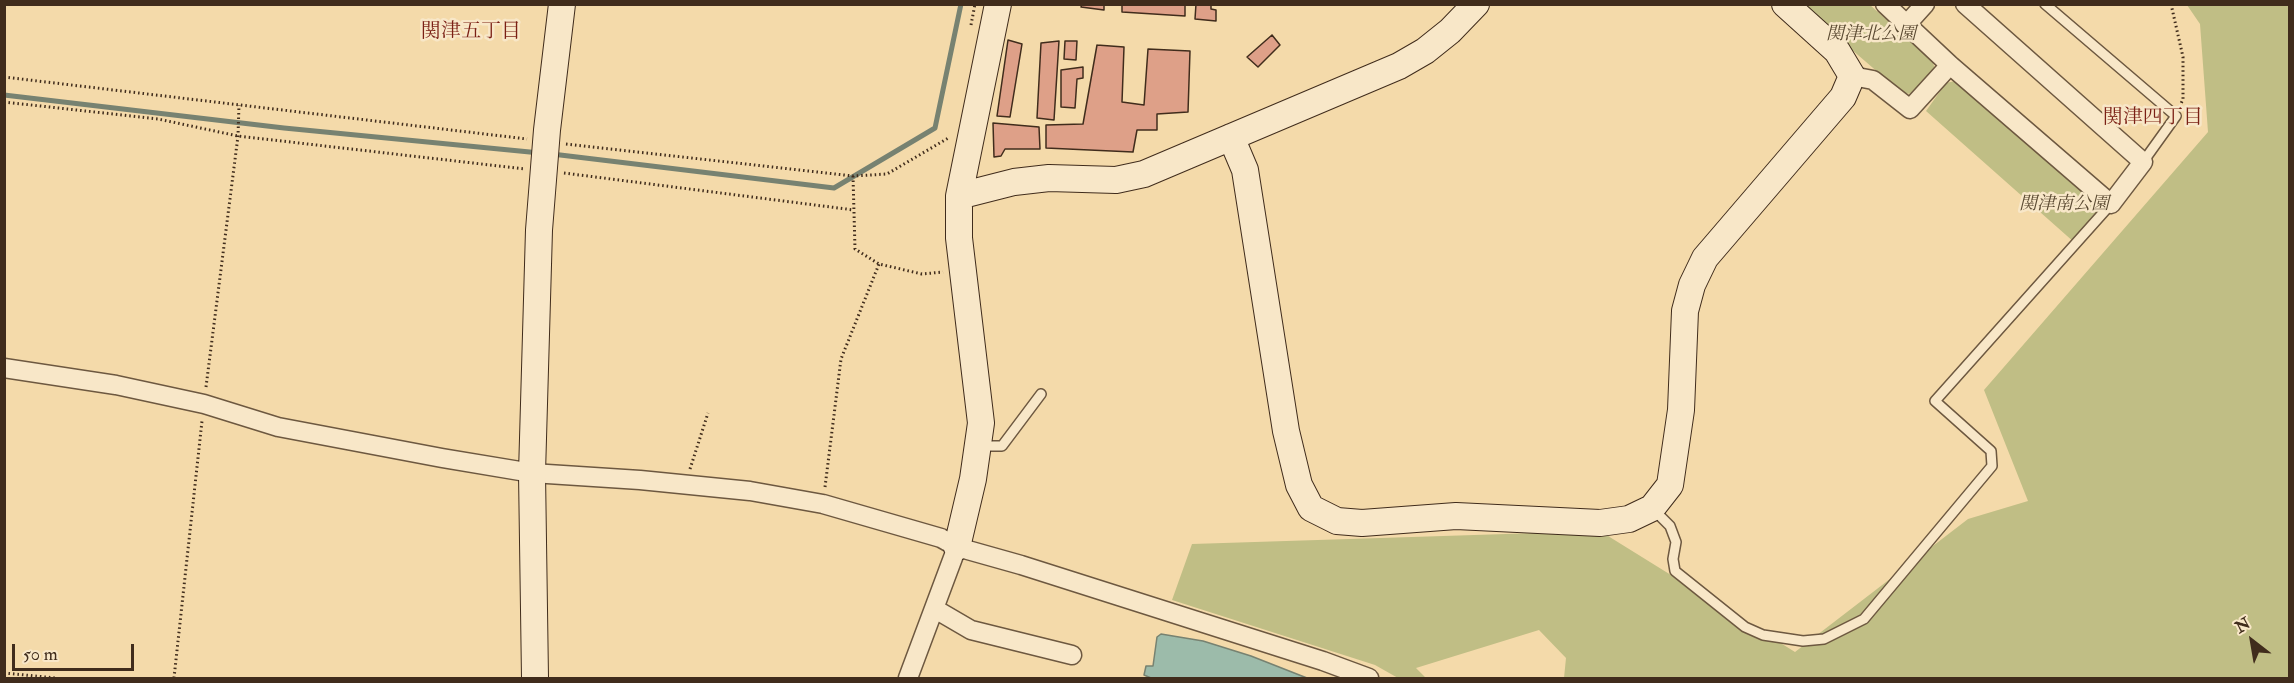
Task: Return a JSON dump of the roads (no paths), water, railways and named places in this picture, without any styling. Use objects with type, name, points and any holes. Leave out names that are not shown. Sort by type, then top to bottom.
[{"type":"street","points":[[535,678],[532,473],[539,230],[546,142],[562,4]]},
{"type":"street","points":[[908,678],[957,547],[973,479],[981,423],[963,271],[959,196],[998,4]]},
{"type":"street","points":[[959,196],[1014,182],[1049,178],[1116,180],[1144,174],[1399,66],[1425,51],[1450,31],[1476,4]]},
{"type":"street","points":[[1785,4],[1837,51],[1852,76],[1873,80],[1910,109],[1950,65]]},
{"type":"street","points":[[1885,4],[1950,65],[2111,204],[2143,162],[1965,4]]},
{"type":"street","points":[[1907,24],[1925,4]]},
{"type":"street","points":[[1231,138],[1245,170],[1286,431],[1299,484],[1311,508],[1337,521],[1362,524],[1456,516],[1600,523],[1629,519],[1652,508],[1670,485],[1681,410],[1685,311],[1692,285],[1706,258],[1843,98],[1852,76]]},
{"type":"street","points":[[4,368],[116,385],[204,404],[278,427],[532,473],[640,480],[750,491],[823,504],[940,538],[957,547],[1066,579],[1323,661],[1369,678]]},
{"type":"street","points":[[935,609],[971,630],[1072,655]]},
{"type":"lane","points":[[2045,4],[2176,116],[2143,162]]},
{"type":"lane","points":[[1652,508],[1671,526],[1676,542],[1673,559],[1675,571],[1745,627],[1763,635],[1803,641],[1824,639],[1864,619],[1992,466],[1991,451],[1935,401],[2111,204]]},
{"type":"lane","points":[[977,446],[1002,446],[1041,394]]},
{"type":"waterway","points":[[552,154],[834,188],[935,128],[961,4]]},
{"type":"waterway","points":[[4,95],[284,128],[540,153]]},
{"type":"district","name":"関津五丁目","points":[[471,33]]},
{"type":"district","name":"関津四丁目","points":[[2153,119]]},
{"type":"park label","name":"関津北公園","points":[[1871,35]]},
{"type":"park label","name":"関津南公園","points":[[2064,205]]}]
